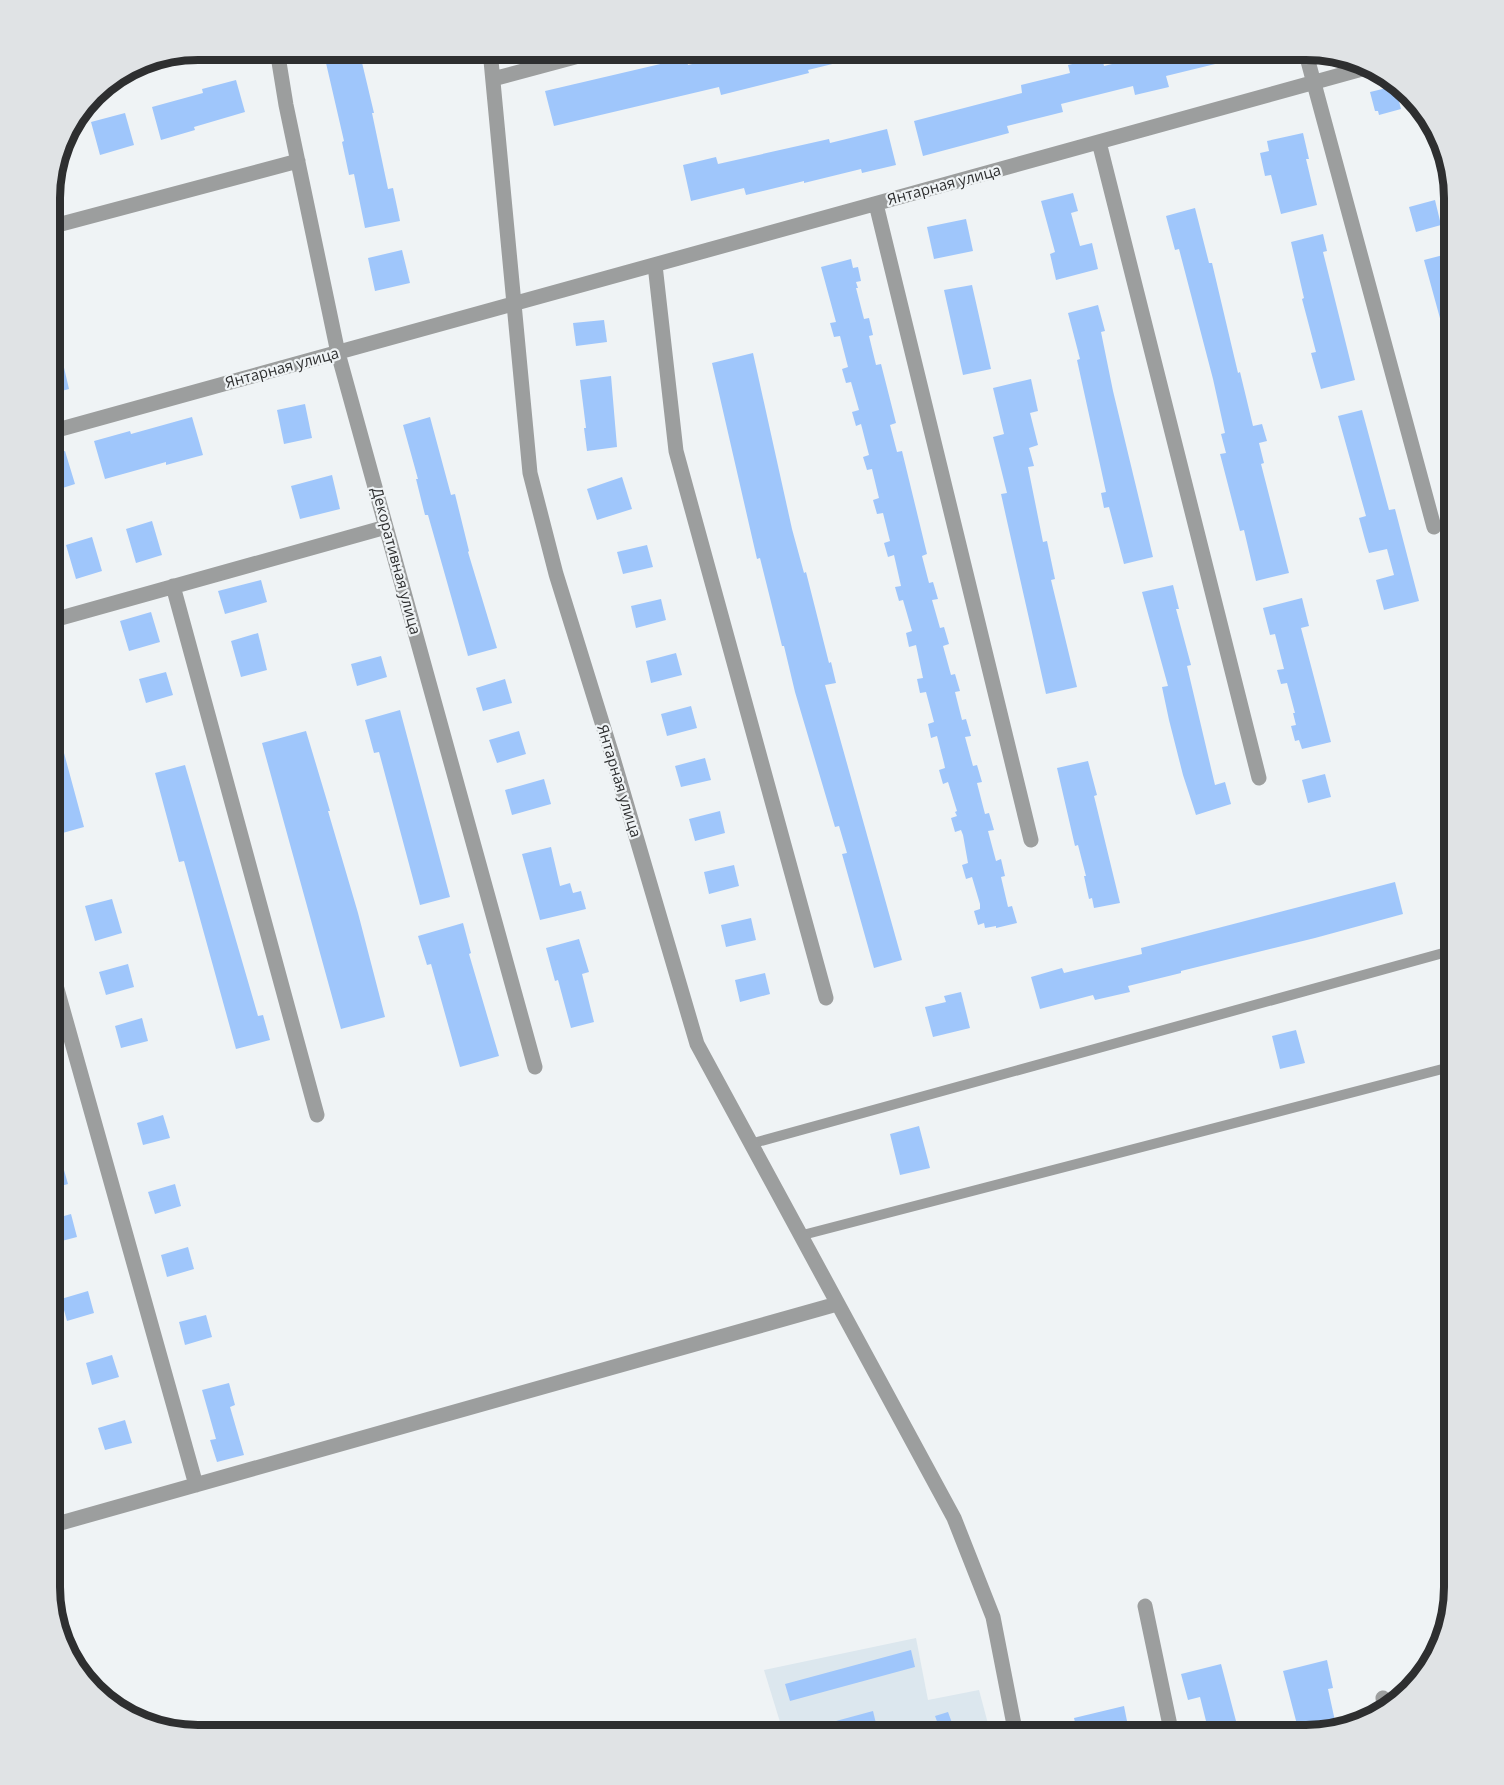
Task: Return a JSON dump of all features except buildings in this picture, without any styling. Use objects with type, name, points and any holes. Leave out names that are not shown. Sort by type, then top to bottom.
[{"type":"street","name":"Декоративная улица","points":[[279,60],[338,352],[535,1067]]},
{"type":"street","points":[[491,60],[514,304]]},
{"type":"street","points":[[493,79],[564,60]]},
{"type":"street","points":[[1307,60],[1434,527]]},
{"type":"street","name":"Янтарная улица","points":[[60,429],[1357,70]]},
{"type":"street","points":[[1099,142],[1259,778]]},
{"type":"street","points":[[60,224],[298,161]]},
{"type":"street","points":[[876,204],[1031,840]]},
{"type":"street","points":[[655,265],[676,451],[826,998]]},
{"type":"street","name":"Янтарная улица","points":[[514,304],[530,472],[556,574],[697,1044],[799,1236],[954,1518],[993,1617],[1014,1725]]},
{"type":"street","points":[[60,618],[386,527]]},
{"type":"street","points":[[173,586],[318,1115]]},
{"type":"street","points":[[60,1000],[196,1485]]},
{"type":"street","points":[[60,1523],[837,1304]]},
{"type":"street","points":[[1145,1606],[1170,1725]]},
{"type":"lane","points":[[750,1144],[1444,953]]},
{"type":"lane","points":[[799,1236],[1444,1069]]},
{"type":"shaded area","points":[[916,1638],[928,1700],[979,1690],[988,1725],[781,1725],[764,1670]]}]
